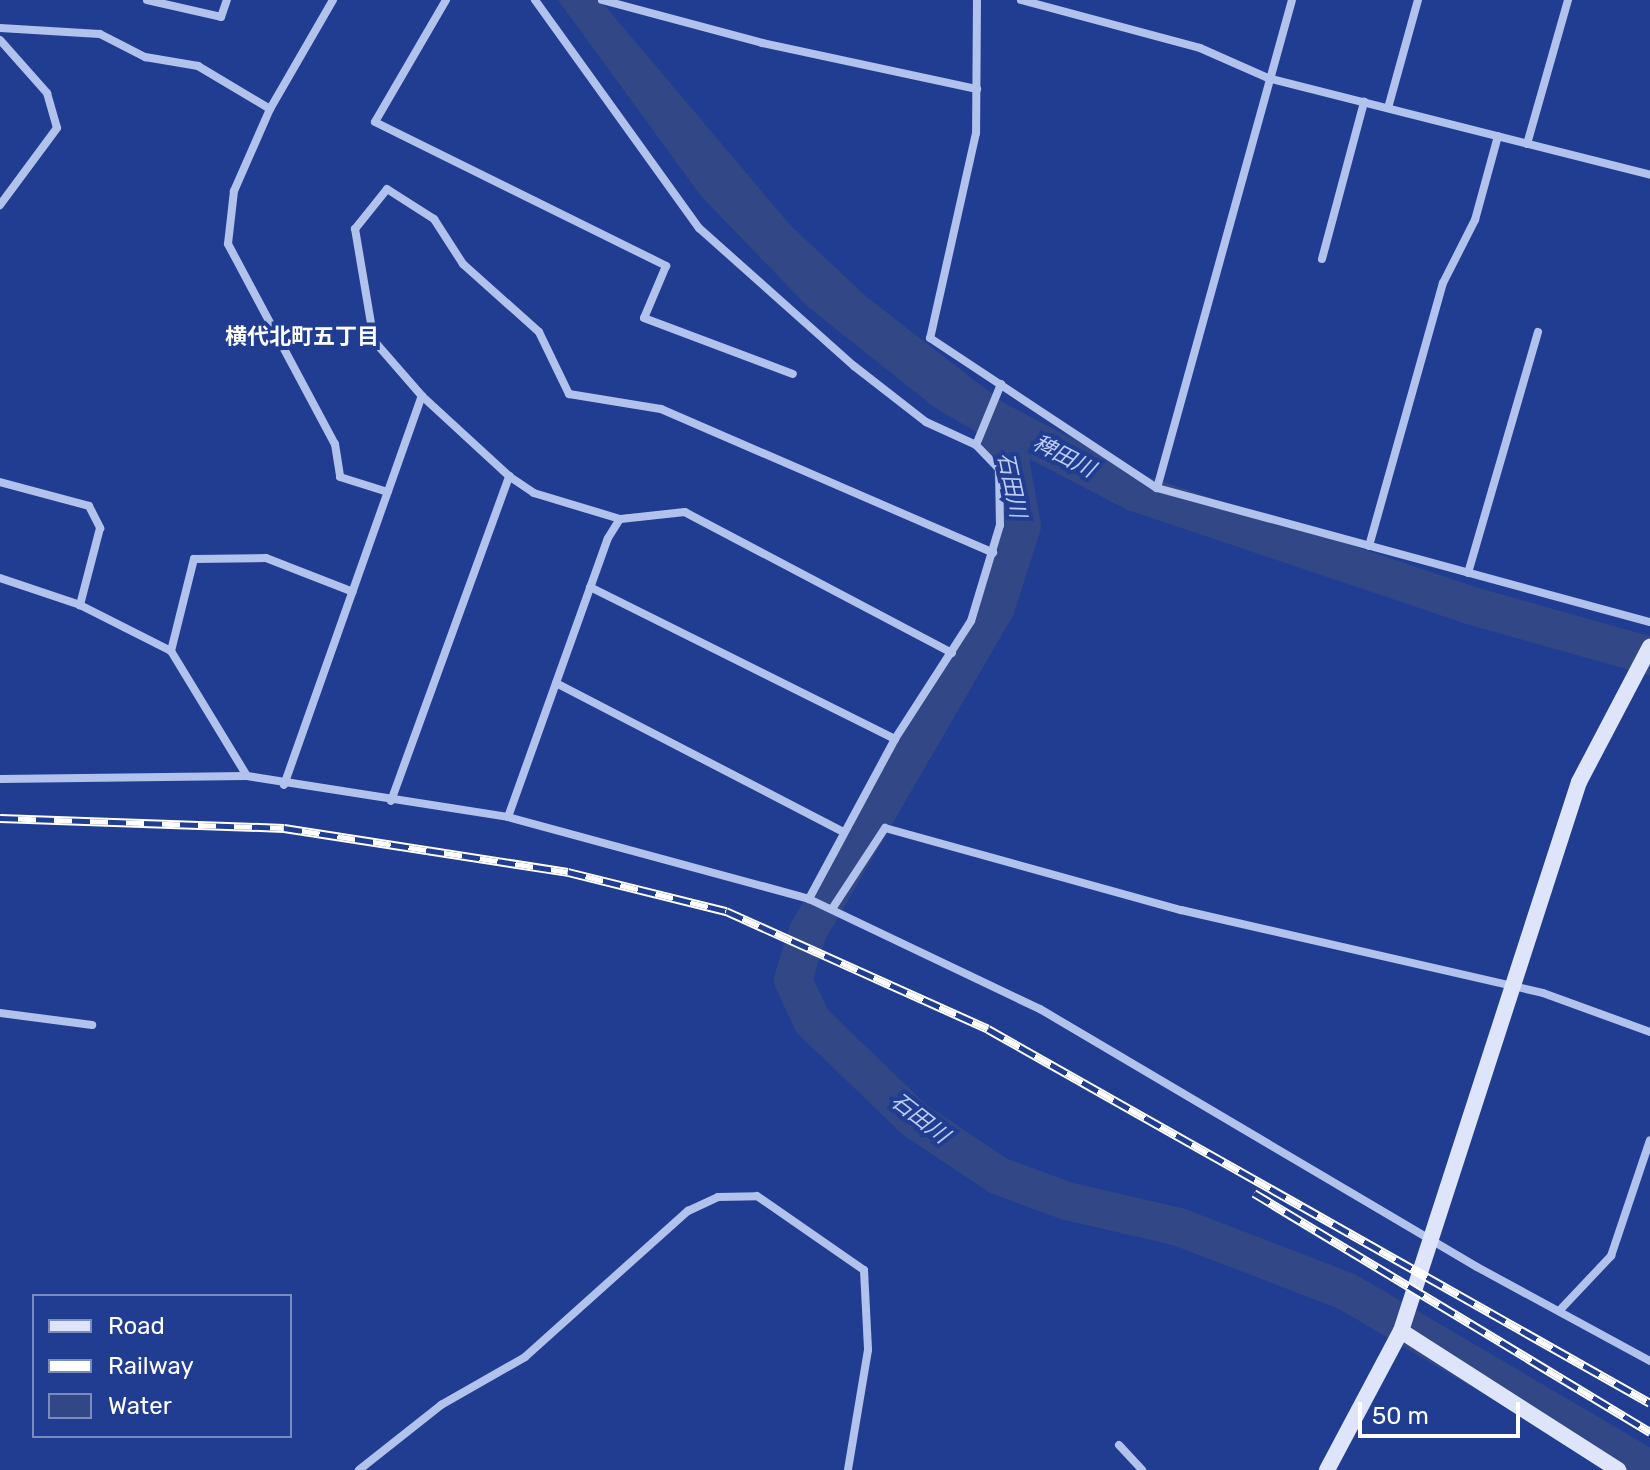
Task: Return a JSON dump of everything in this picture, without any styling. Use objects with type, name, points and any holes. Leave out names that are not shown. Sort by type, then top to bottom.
[{"type":"street","points":[[147,0],[221,17],[227,0]]},
{"type":"street","points":[[333,0],[270,109],[234,191],[228,244],[335,444],[340,477],[388,492]]},
{"type":"street","points":[[446,0],[375,122],[666,266],[644,318],[793,374]]},
{"type":"street","points":[[535,0],[699,228],[866,376],[926,422],[976,445],[999,469],[1000,525],[971,621],[895,739],[809,899]]},
{"type":"street","points":[[977,0],[976,133],[930,338],[1157,488],[1650,622]]},
{"type":"street","points":[[1021,0],[1200,48],[1268,78],[1650,175]]},
{"type":"street","points":[[1157,488],[1292,0]]},
{"type":"street","points":[[1388,108],[1418,0]]},
{"type":"street","points":[[1527,144],[1568,0]]},
{"type":"street","points":[[604,1],[624,3],[977,89]]},
{"type":"street","points":[[0,28],[100,34],[145,57],[198,66],[270,109]]},
{"type":"street","points":[[0,40],[47,93],[57,128],[0,205]]},
{"type":"street","points":[[1322,259],[1364,102]]},
{"type":"street","points":[[1369,546],[1443,283],[1475,220],[1498,136]]},
{"type":"street","points":[[952,653],[685,512],[620,519],[534,493],[509,476],[422,396],[374,341],[355,229],[387,189],[434,219],[463,264],[539,332],[569,394],[661,409],[993,553]]},
{"type":"street","points":[[1468,573],[1538,332]]},
{"type":"street","points":[[976,445],[1001,384]]},
{"type":"street","points":[[284,785],[422,396]]},
{"type":"street","points":[[391,801],[509,476]]},
{"type":"street","points":[[0,482],[89,506],[100,528],[80,605]]},
{"type":"street","points":[[508,817],[590,587],[620,519]]},
{"type":"street","points":[[171,651],[194,559],[266,558],[353,592]]},
{"type":"street","points":[[0,578],[80,605],[171,651],[247,776]]},
{"type":"street","points":[[590,587],[895,739]]},
{"type":"street","points":[[1327,1470],[1401,1331],[1434,1242],[1510,985],[1579,782],[1650,647]]},
{"type":"street","points":[[556,683],[844,832]]},
{"type":"street","points":[[0,779],[247,776],[284,785],[508,817],[809,899],[1040,1009],[1434,1242],[1650,1361]]},
{"type":"street","points":[[832,909],[885,828],[1181,910],[1510,985],[1650,1032]]},
{"type":"street","points":[[0,1013],[92,1025]]},
{"type":"street","points":[[1559,1311],[1611,1256],[1650,1140]]},
{"type":"street","points":[[359,1470],[441,1405],[525,1357],[688,1211],[718,1197],[757,1196],[864,1270],[868,1350],[848,1470]]},
{"type":"street","points":[[1401,1331],[1618,1470]]},
{"type":"street","points":[[1119,1445],[1142,1470]]},
{"type":"water","points":[[558,0],[600,0],[791,226],[868,298],[1005,404],[1009,417],[1003,435],[991,441],[934,407],[807,306],[701,196]]},
{"type":"waterway","name":"稗田川","points":[[986,415],[1134,492],[1469,605],[1650,656]]},
{"type":"waterway","name":"石田川","points":[[989,417],[1009,454],[1022,526],[996,607],[808,931],[793,980],[812,1021],[915,1120],[999,1176],[1067,1201],[1179,1227],[1346,1291],[1650,1469]]},
{"type":"railway","points":[[0,818],[284,828],[568,872],[726,911],[988,1029],[1650,1403]]},
{"type":"railway","points":[[1254,1193],[1650,1432]]},
{"type":"district","name":"横代北町五丁目","points":[[302,337]]}]
